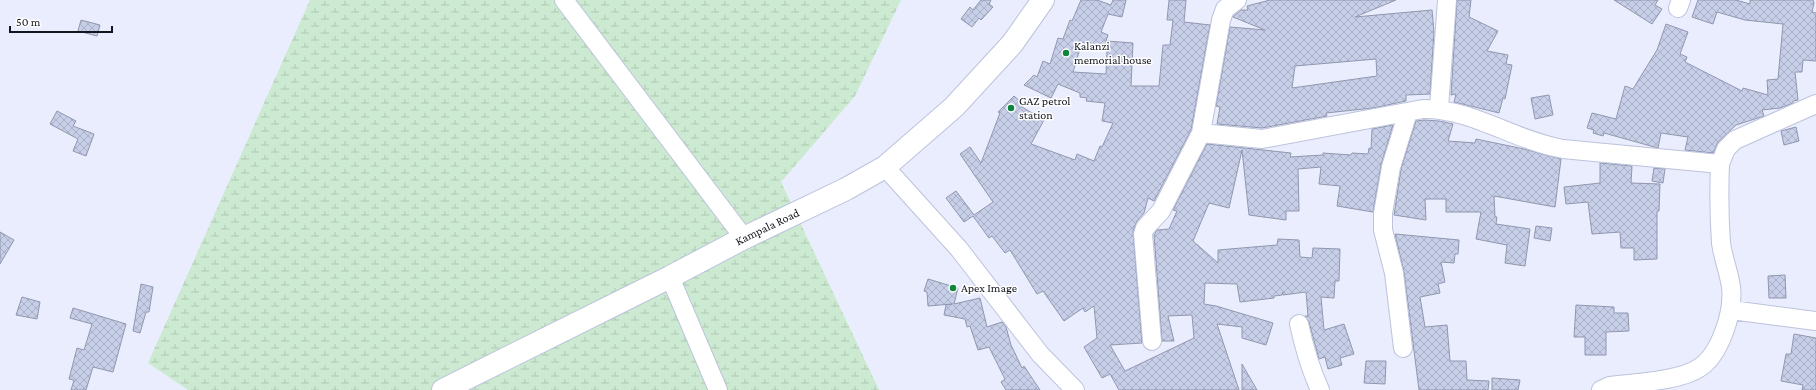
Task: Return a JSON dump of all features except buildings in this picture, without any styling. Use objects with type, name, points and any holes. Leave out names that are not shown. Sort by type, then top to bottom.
[{"type":"main road","name":"Kampala Road","points":[[442,390],[670,277],[744,238],[846,189],[885,167],[954,107],[1012,44],[1043,0]]},
{"type":"street","points":[[564,0],[744,238]]},
{"type":"street","points":[[1152,341],[1143,234],[1145,228],[1161,211],[1201,133],[1221,20],[1225,9],[1237,0]]},
{"type":"street","points":[[1439,108],[1446,0]]},
{"type":"street","points":[[1601,390],[1610,386],[1675,377],[1698,369],[1713,355],[1731,310],[1731,288],[1722,245],[1720,224],[1720,164],[1726,149],[1735,140],[1816,104]]},
{"type":"street","points":[[1201,133],[1262,139],[1424,109],[1439,108],[1544,146],[1720,164]]},
{"type":"street","points":[[1403,348],[1394,273],[1383,230],[1383,214],[1391,166],[1408,112]]},
{"type":"street","points":[[885,167],[959,249],[1040,354],[1075,390]]},
{"type":"street","points":[[670,277],[718,390]]},
{"type":"street","points":[[1731,310],[1816,321]]},
{"type":"street","points":[[1299,324],[1308,362],[1320,390]]},
{"type":"green space","points":[[310,0],[901,0],[855,96],[781,182],[879,390],[188,390],[148,363]]},
{"type":"place","name":"Kalanzi memorial house","points":[[1066,53]]},
{"type":"place","name":"GAZ petrol station","points":[[1011,108]]},
{"type":"place","name":"Apex Image","points":[[953,288]]}]
